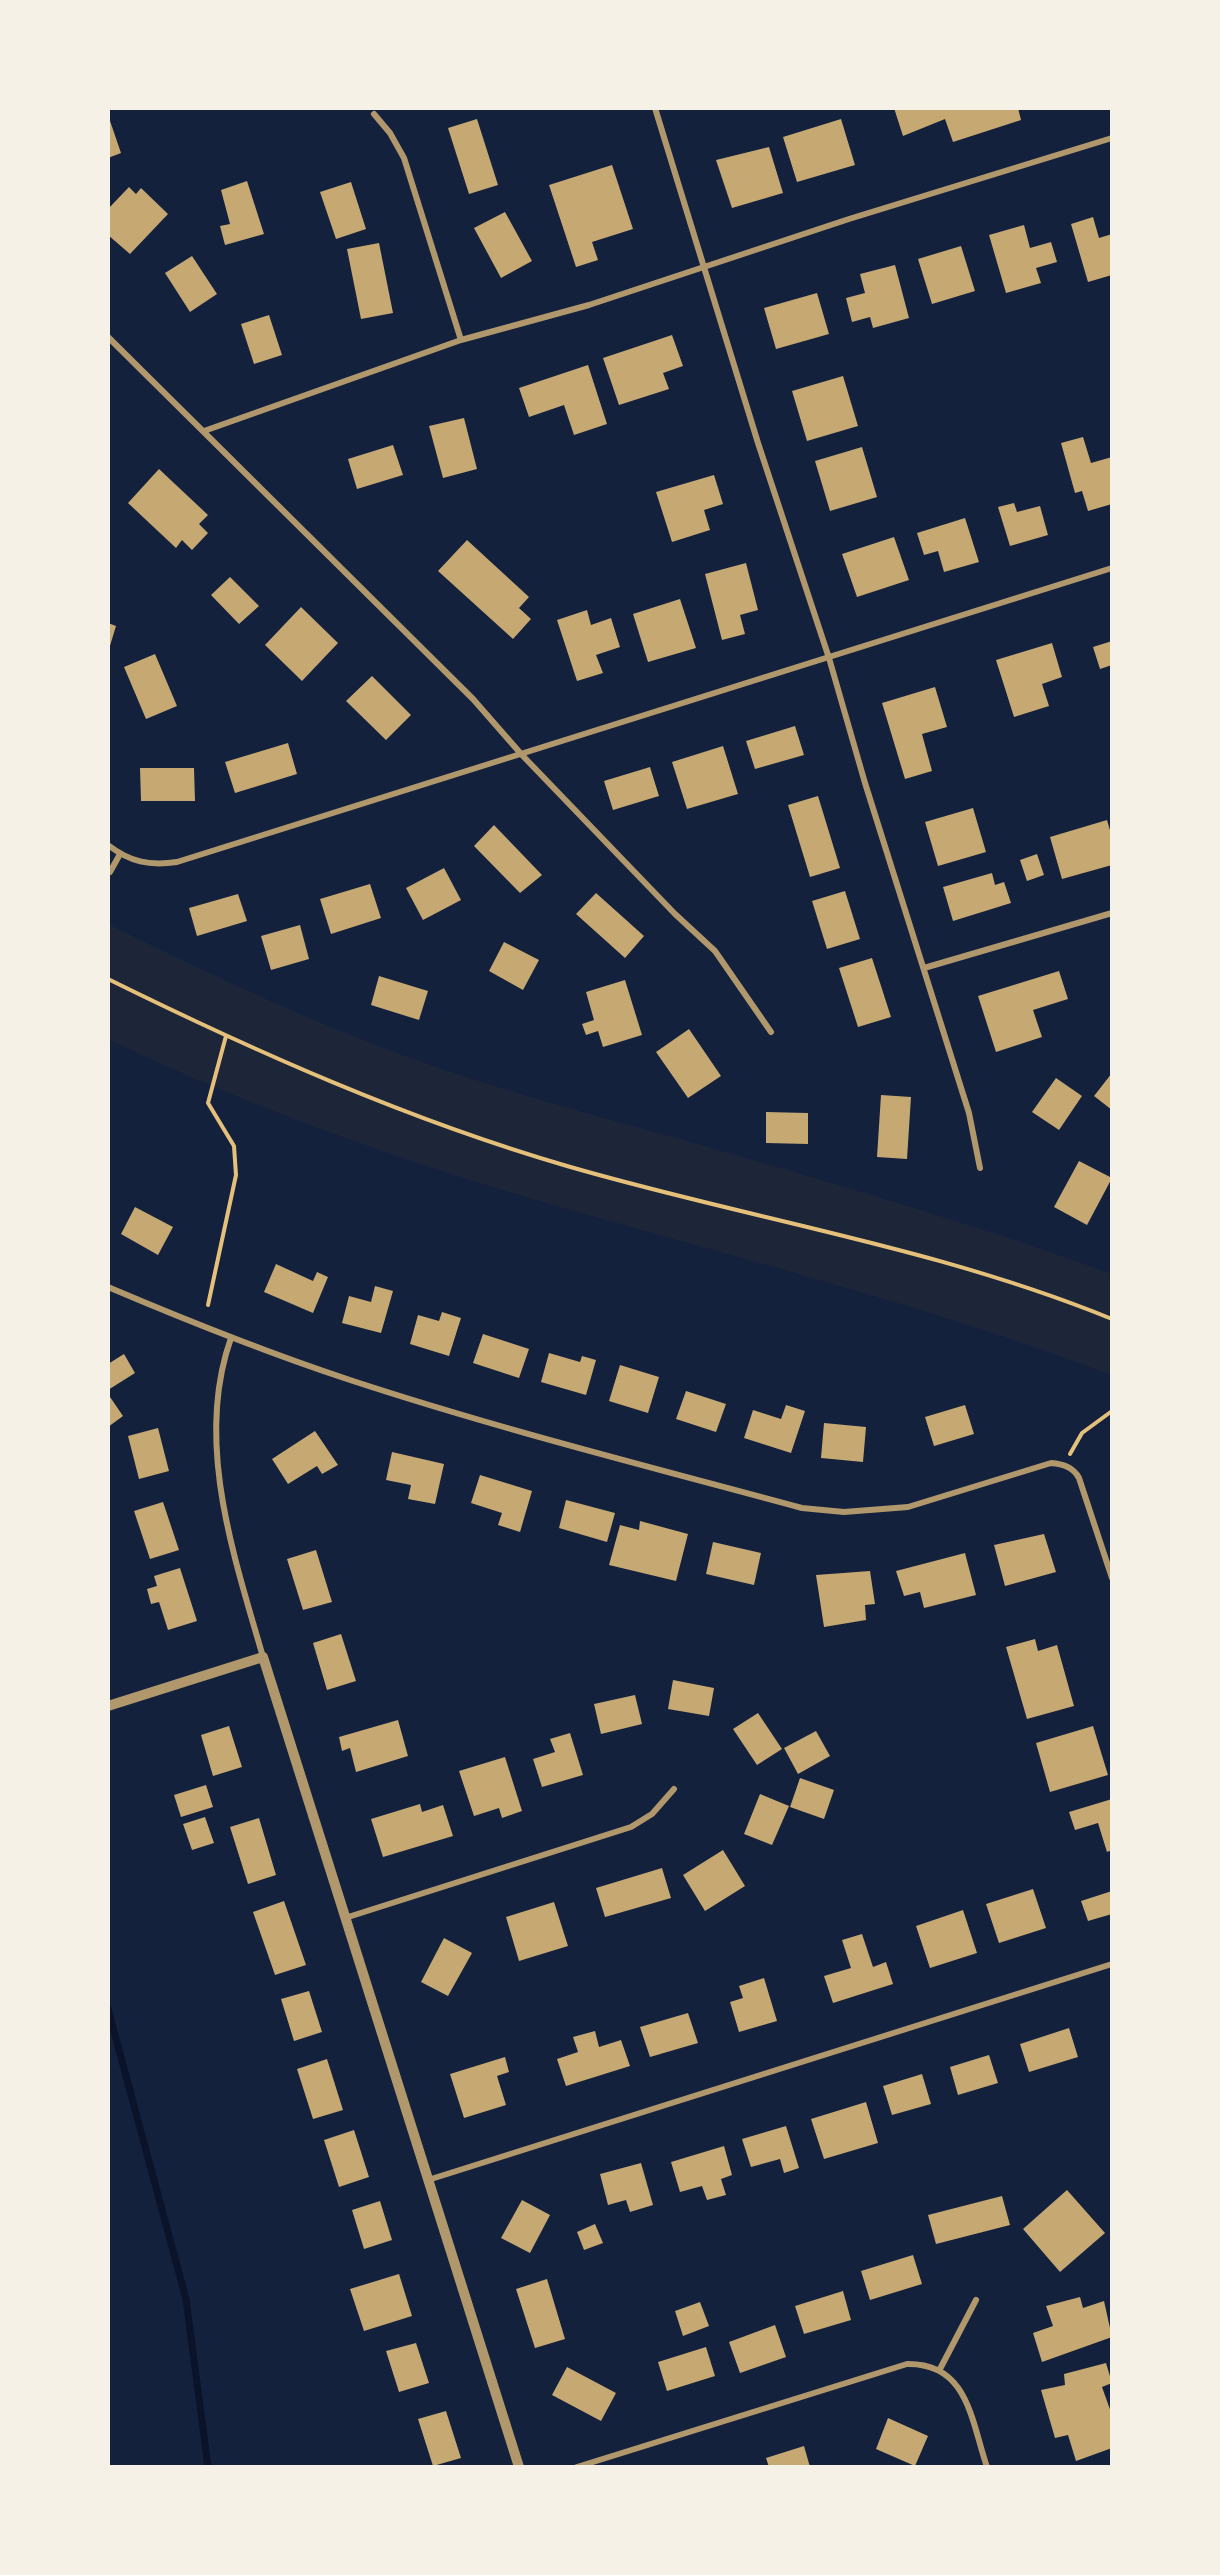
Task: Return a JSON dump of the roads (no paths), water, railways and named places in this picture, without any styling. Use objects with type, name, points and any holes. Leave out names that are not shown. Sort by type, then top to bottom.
[{"type":"street","points":[[655,108],[772,489],[829,657],[865,783],[969,1113],[980,1168]]},
{"type":"street","points":[[374,114],[390,133],[404,158],[461,340]]},
{"type":"street","points":[[204,431],[461,340],[589,305],[849,219],[1112,138]]},
{"type":"street","points":[[108,337],[473,699],[522,755],[675,914],[715,951],[771,1032]]},
{"type":"street","points":[[108,845],[137,862],[157,865],[177,862],[1112,568]]},
{"type":"street","points":[[110,873],[120,854]]},
{"type":"street","points":[[924,968],[1112,914]]},
{"type":"street","points":[[108,1287],[231,1338],[349,1380],[470,1417],[802,1508],[844,1512],[908,1507],[1051,1463],[1064,1464],[1076,1472],[1079,1478],[1112,1578]]},
{"type":"street","points":[[231,1338],[217,1389],[216,1417],[220,1481],[232,1546],[263,1657],[519,2467]]},
{"type":"street","points":[[108,1706],[263,1657]]},
{"type":"street","points":[[345,1918],[632,1827],[651,1814],[674,1790]]},
{"type":"street","points":[[428,2180],[1112,1965]]},
{"type":"street","points":[[940,2369],[976,2300]]},
{"type":"street","points":[[578,2467],[906,2364],[924,2364],[940,2369],[953,2379],[962,2392],[987,2467]]},
{"type":"waterway","points":[[108,2009],[186,2299],[208,2467]]}]
